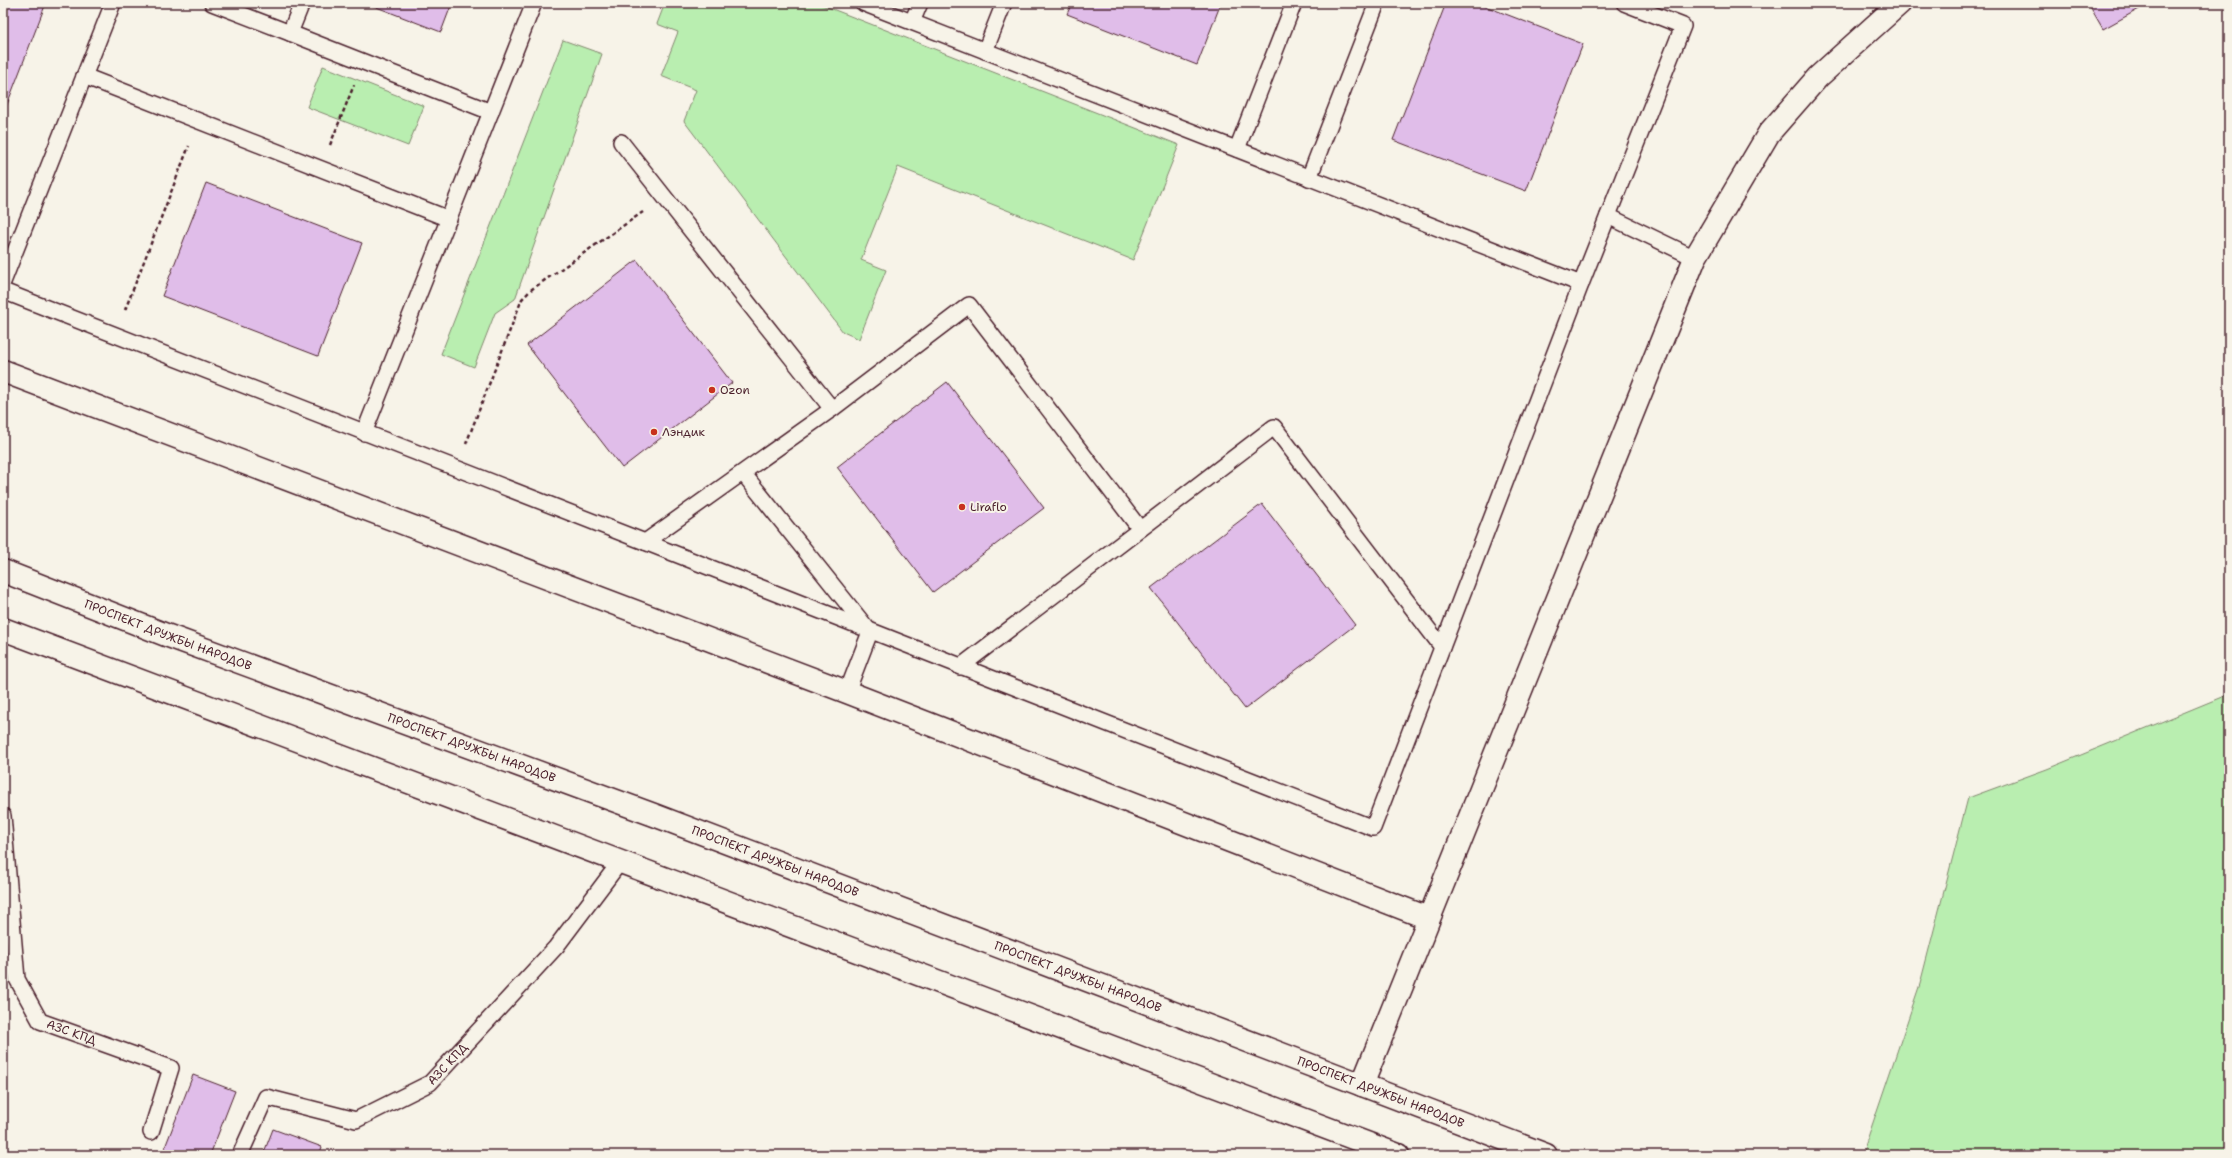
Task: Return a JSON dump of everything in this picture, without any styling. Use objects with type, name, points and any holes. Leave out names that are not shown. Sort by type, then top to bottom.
[{"type":"main road","points":[[1362,1085],[1428,918],[1696,258],[1769,133],[1818,77],[1900,3]]},
{"type":"main road","points":[[3,371],[847,692],[1428,918]]},
{"type":"main road","name":"ПРОСПЕКТ ДРУЖБЫ НАРОДОВ","points":[[3,571],[174,638],[654,815],[1546,1155]]},
{"type":"main road","points":[[3,629],[1398,1155]]},
{"type":"lane","points":[[3,282],[113,3]]},
{"type":"lane","points":[[212,3],[491,112]]},
{"type":"lane","points":[[290,33],[302,3]]},
{"type":"lane","points":[[364,433],[534,3]]},
{"type":"lane","points":[[863,3],[1581,284]]},
{"type":"lane","points":[[912,22],[920,3]]},
{"type":"lane","points":[[985,51],[1004,3]]},
{"type":"lane","points":[[1237,149],[1294,3]]},
{"type":"lane","points":[[1309,178],[1377,3]]},
{"type":"lane","points":[[3,291],[1373,828],[1581,284],[1683,26],[1624,3]]},
{"type":"lane","points":[[84,76],[449,219]]},
{"type":"lane","points":[[621,142],[832,409]]},
{"type":"lane","points":[[1608,216],[1696,258]]},
{"type":"lane","points":[[645,542],[832,409],[969,305],[1140,529]]},
{"type":"lane","points":[[960,667],[1274,427],[1442,647]]},
{"type":"lane","points":[[743,473],[870,632]]},
{"type":"lane","points":[[847,692],[870,632]]},
{"type":"lane","name":"АЗС КПД","points":[[3,816],[17,979],[40,1021],[171,1068],[151,1132]]},
{"type":"lane","name":"АЗС КПД","points":[[240,1155],[266,1097],[356,1120],[430,1083],[556,947],[620,862]]},
{"type":"path","points":[[321,169],[363,62]]},
{"type":"path","points":[[115,335],[199,121]]},
{"type":"path","points":[[457,469],[522,298],[532,289],[664,198]]},
{"type":"green space","points":[[665,3],[817,3],[1179,145],[1133,260],[898,167],[861,260],[886,270],[859,339],[843,332],[684,121],[696,90],[661,76],[678,32],[657,24]]},
{"type":"green space","points":[[563,40],[602,54],[515,299],[495,313],[474,367],[441,354]]},
{"type":"green space","points":[[323,66],[424,106],[408,146],[307,107]]},
{"type":"green space","points":[[2229,694],[2229,1155],[1862,1155],[1920,984],[1968,798],[2047,769]]},
{"type":"building","points":[[3,3],[46,3],[3,115]]},
{"type":"building","points":[[366,3],[452,3],[441,32]]},
{"type":"building","points":[[1072,3],[1221,3],[1197,65],[1067,14]]},
{"type":"building","points":[[1446,3],[1477,3],[1583,44],[1526,191],[1393,140]]},
{"type":"building","points":[[2088,3],[2150,3],[2103,29]]},
{"type":"building","points":[[206,183],[362,243],[318,356],[162,296]]},
{"type":"building","points":[[637,260],[732,383],[622,468],[527,345]]},
{"type":"building","points":[[947,382],[1044,508],[933,592],[837,467]]},
{"type":"building","points":[[1262,504],[1355,625],[1245,709],[1151,588]]},
{"type":"building","points":[[193,1075],[235,1091],[210,1155],[162,1155]]},
{"type":"building","points":[[273,1129],[322,1147],[319,1155],[263,1155]]},
{"type":"place","name":"Ozon","points":[[712,390]]},
{"type":"place","name":"Лэндик","points":[[654,432]]},
{"type":"place","name":"Liraflo","points":[[962,507]]}]
